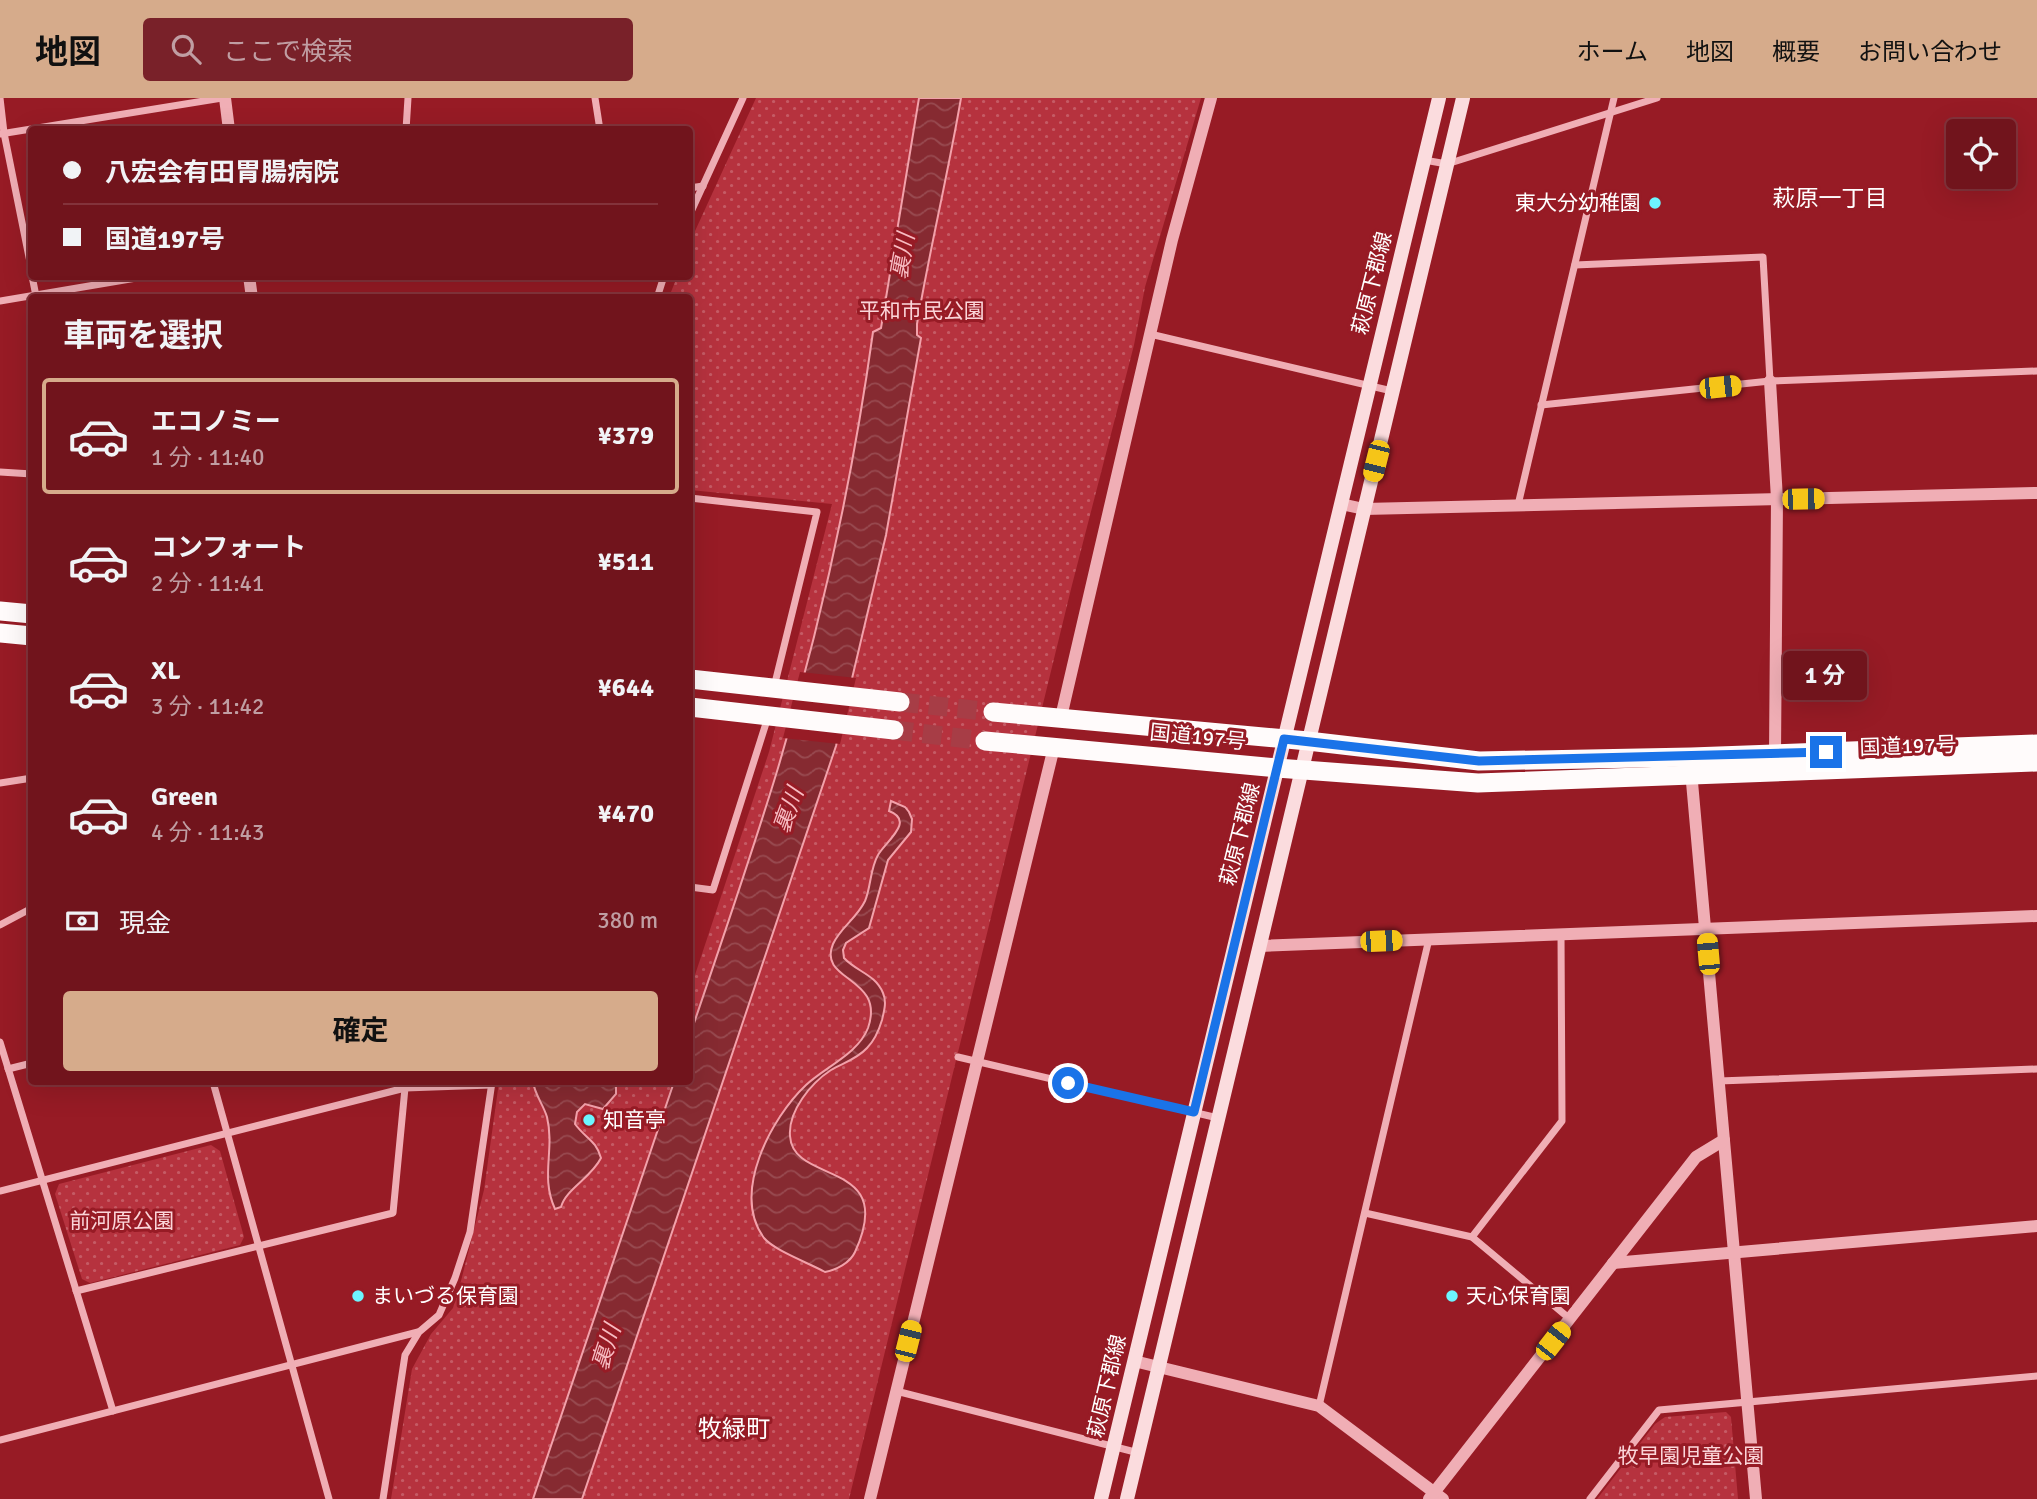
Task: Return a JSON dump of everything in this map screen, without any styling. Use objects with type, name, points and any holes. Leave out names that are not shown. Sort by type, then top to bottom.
[{"type":"highway","points":[[0,611],[28,614]]},
{"type":"highway","points":[[0,633],[28,636]]},
{"type":"highway","points":[[693,679],[856,695],[900,702]]},
{"type":"highway","points":[[693,707],[894,730]]},
{"type":"highway","name":"国道197号","points":[[993,712],[1308,741],[1479,761],[1691,767],[2037,762]]},
{"type":"highway","name":"国道197号","points":[[985,741],[1277,768],[1478,783],[1691,767],[1775,754],[2037,744]]},
{"type":"main road","name":"萩原下郡線","points":[[1101,1499],[1439,98]]},
{"type":"main road","points":[[1128,1499],[1463,98]]},
{"type":"street","points":[[1,98],[2,133],[28,255]]},
{"type":"street","points":[[46,126],[223,98],[228,126]]},
{"type":"street","points":[[406,126],[408,98]]},
{"type":"street","points":[[595,98],[599,126]]},
{"type":"street","points":[[693,207],[743,98]]},
{"type":"street","points":[[1060,717],[1172,240],[1211,98]]},
{"type":"street","points":[[1517,505],[1614,98]]},
{"type":"street","points":[[1424,160],[1447,164],[1657,98]]},
{"type":"street","points":[[2,133],[28,129]]},
{"type":"street","points":[[693,188],[702,186]]},
{"type":"street","points":[[1574,265],[1763,257],[1777,499],[1775,754]]},
{"type":"street","points":[[47,294],[126,280]]},
{"type":"street","points":[[0,301],[28,297]]},
{"type":"street","points":[[1150,334],[1392,391]]},
{"type":"street","points":[[1541,405],[1770,381],[2037,371]]},
{"type":"street","points":[[0,472],[28,474]]},
{"type":"street","points":[[1341,504],[1364,509],[2037,493]]},
{"type":"street","points":[[693,498],[817,512],[784,689]]},
{"type":"street","points":[[693,887],[713,890],[777,717]]},
{"type":"street","points":[[870,1499],[975,1061],[1054,747]]},
{"type":"street","points":[[1691,767],[1756,1499]]},
{"type":"street","points":[[0,783],[28,779]]},
{"type":"street","points":[[0,925],[28,910]]},
{"type":"street","points":[[1259,946],[2037,916]]},
{"type":"street","points":[[1472,1237],[1562,1121],[1561,934]]},
{"type":"street","points":[[1319,1406],[1429,939]]},
{"type":"street","points":[[0,1042],[113,1411]]},
{"type":"street","points":[[958,1057],[1218,1118]]},
{"type":"street","points":[[8,1069],[28,1064]]},
{"type":"street","points":[[1719,1081],[2037,1069]]},
{"type":"street","points":[[214,1085],[329,1499]]},
{"type":"street","points":[[0,1191],[404,1085],[393,1213],[76,1291]]},
{"type":"street","points":[[383,1499],[405,1355],[419,1332],[439,1315],[455,1278],[470,1231],[491,1085]]},
{"type":"street","points":[[1134,1361],[1319,1406],[1435,1497],[1696,1157],[1724,1140]]},
{"type":"street","points":[[1365,1213],[1472,1237],[1570,1319]]},
{"type":"street","points":[[1613,1264],[2037,1226]]},
{"type":"street","points":[[0,1440],[419,1332]]},
{"type":"street","points":[[1590,1499],[1658,1410],[2037,1376]]},
{"type":"street","points":[[896,1391],[1139,1452]]},
{"type":"green space","name":"平和市民公園","points":[[756,98],[1201,98],[1145,287],[1134,345],[1072,585],[849,1499],[391,1499],[412,1369],[431,1334],[453,1308],[461,1281],[484,1190],[499,1085],[693,1085],[693,981],[769,752],[832,504],[693,490],[693,294],[670,294],[676,280],[693,280],[693,235]]},
{"type":"green space","name":"前河原公園","points":[[211,1145],[220,1151],[244,1237],[240,1245],[90,1283],[82,1279],[55,1194],[59,1184]]},
{"type":"green space","name":"牧早園児童公園","points":[[1726,1412],[1731,1417],[1738,1499],[1597,1499],[1655,1424],[1665,1417]]},
{"type":"water","name":"裏川","points":[[919,98],[961,98],[917,324],[917,335],[921,338],[886,535],[836,746],[582,1499],[533,1499],[673,1085],[693,1085],[693,1026],[757,835],[808,661],[856,441],[873,332],[881,328]]},
{"type":"water","points":[[891,801],[905,807],[909,812],[912,819],[911,832],[888,860],[869,928],[846,943],[843,950],[844,958],[871,977],[880,987],[885,1000],[882,1020],[870,1045],[863,1052],[831,1070],[802,1098],[790,1127],[795,1151],[807,1162],[840,1177],[854,1187],[863,1201],[865,1222],[855,1252],[842,1265],[825,1272],[784,1252],[764,1238],[755,1220],[752,1200],[754,1179],[760,1157],[780,1116],[806,1085],[857,1045],[868,1028],[871,1011],[868,998],[834,966],[831,956],[836,938],[865,901],[878,855],[899,826],[897,815],[889,811]]},
{"type":"water","points":[[534,1085],[616,1085],[616,1094],[603,1109],[585,1104],[577,1112],[575,1124],[593,1143],[601,1158],[568,1195],[561,1207],[555,1209],[548,1174],[550,1141],[547,1117]]},
{"type":"pier","points":[[800,672],[856,678],[840,744],[783,738]]},
{"type":"tunnel","points":[[900,702],[993,712]]},
{"type":"tunnel","points":[[894,730],[985,741]]},
{"type":"place","name":"東大分幼稚園","points":[[1655,203]]},
{"type":"place","name":"知音亭","points":[[589,1120]]},
{"type":"place","name":"まいづる保育園","points":[[358,1296]]},
{"type":"place","name":"天心保育園","points":[[1452,1296]]},
{"type":"district","name":"萩原一丁目","points":[[1830,198]]},
{"type":"district","name":"牧緑町","points":[[734,1429]]},
{"type":"route","points":[[1068,1083],[1194,1112],[1284,739],[1479,761],[1826,752]]}]
